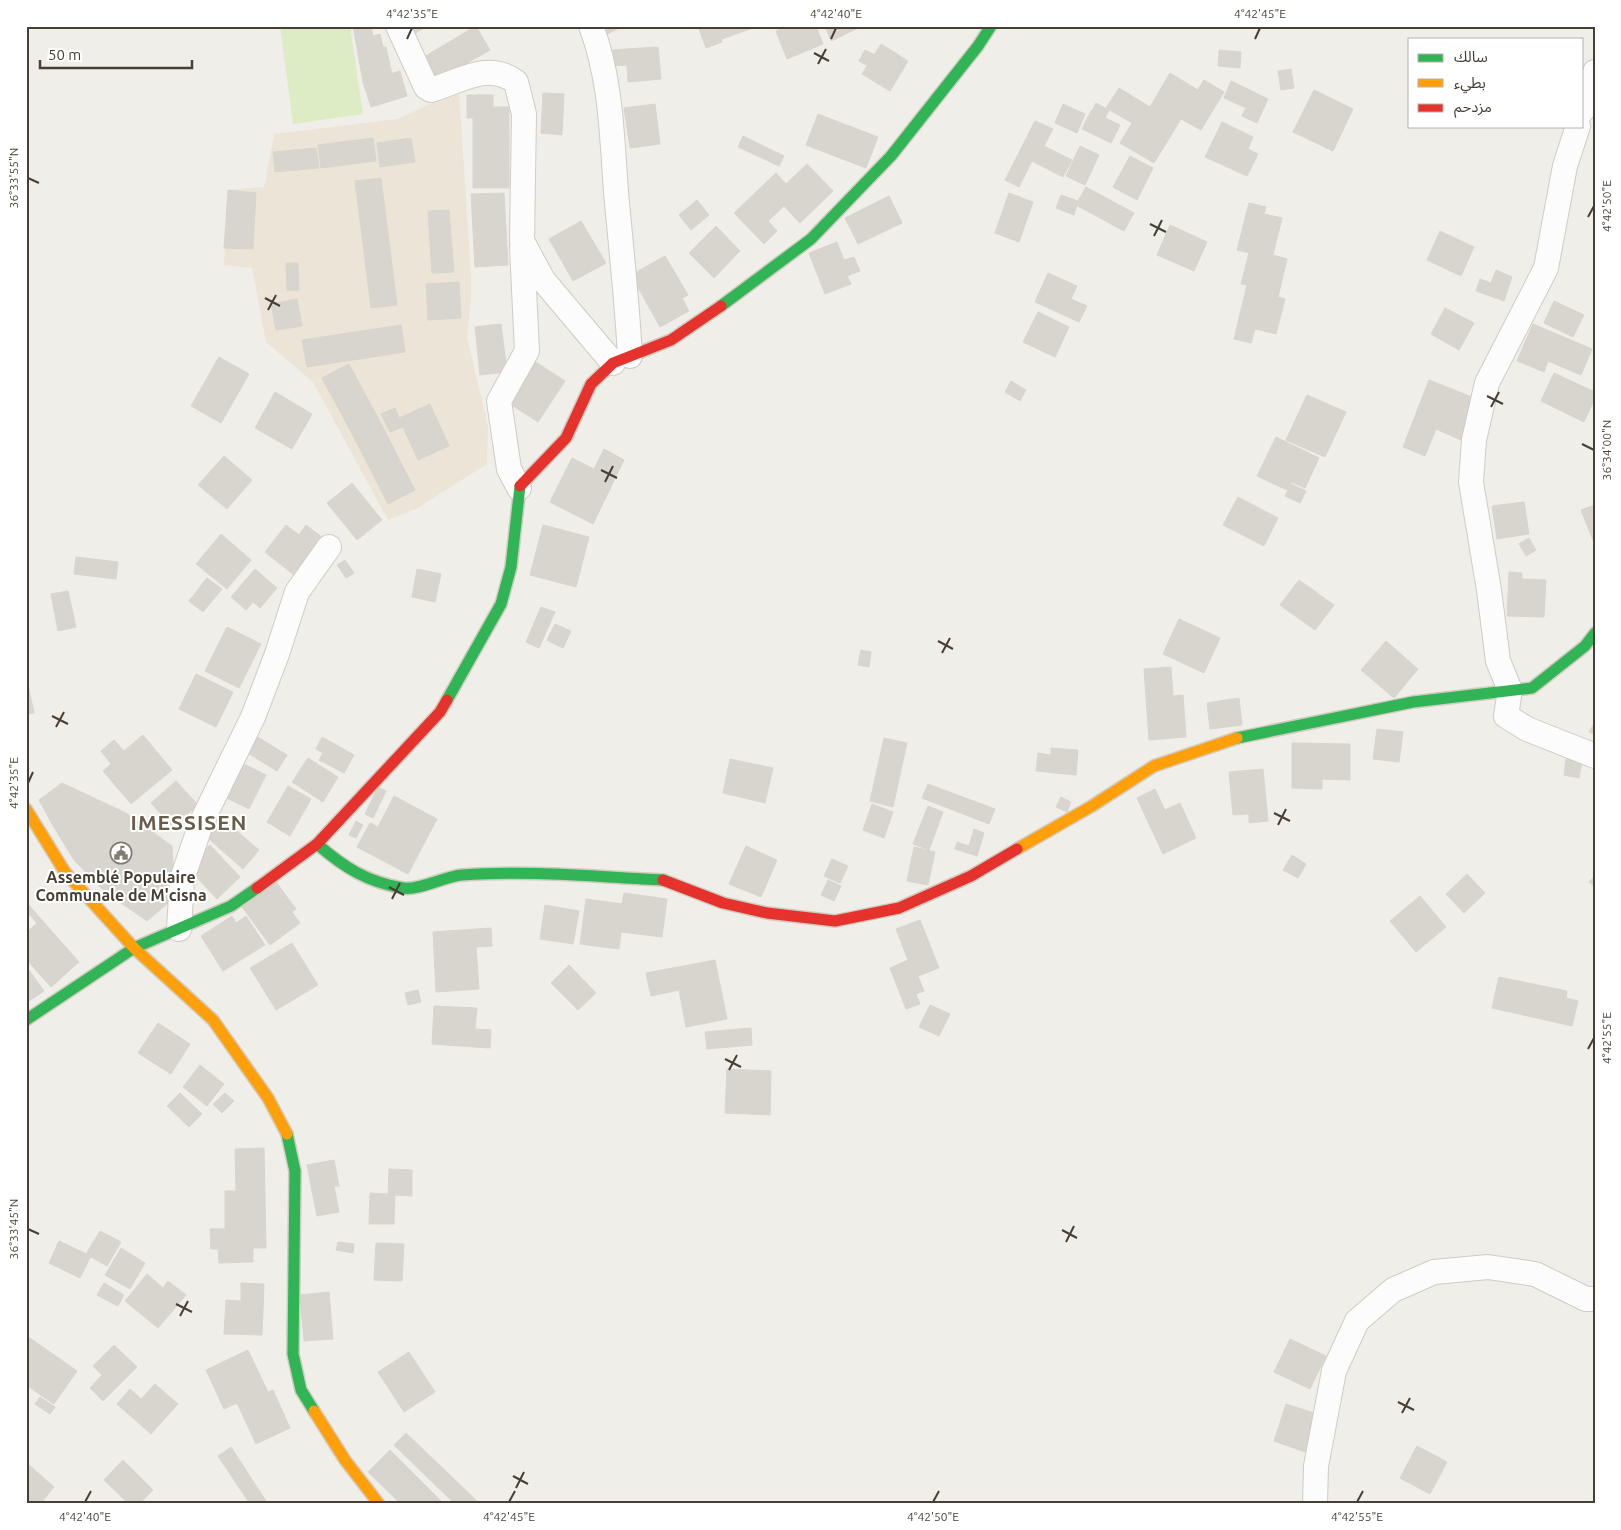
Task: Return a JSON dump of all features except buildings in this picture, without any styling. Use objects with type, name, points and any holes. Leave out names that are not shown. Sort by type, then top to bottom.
[{"type":"street","points":[[26,1020],[134,948],[232,906],[317,844],[440,712],[502,604],[511,567],[519,488],[509,469],[499,401],[527,351],[522,241],[524,114],[516,82],[498,72],[479,72],[431,90],[426,87],[398,26]]},
{"type":"street","points":[[591,26],[597,42],[610,115],[628,303],[621,359]]},
{"type":"street","points":[[519,488],[566,438],[591,384],[621,359],[671,340],[811,239],[891,156],[978,46],[991,26]]},
{"type":"street","points":[[1584,106],[1595,72]]},
{"type":"street","points":[[1577,128],[1565,166],[1546,268],[1487,383],[1474,440],[1471,482],[1489,590],[1498,661],[1510,690],[1506,716],[1527,729],[1595,756]]},
{"type":"street","points":[[522,241],[543,280],[621,359]]},
{"type":"street","points":[[179,929],[182,878],[202,820],[253,717],[277,654],[297,592],[329,546]]},
{"type":"street","points":[[317,844],[343,866],[372,881],[406,889],[470,875],[515,874],[667,880],[723,903],[767,914],[835,921],[899,908],[971,876],[1092,806],[1154,766],[1247,734],[1413,702],[1532,688],[1584,646],[1595,633]]},
{"type":"street","points":[[26,809],[65,872],[134,948],[213,1020],[268,1098],[286,1132],[296,1171],[293,1354],[301,1390],[345,1460],[379,1504]]},
{"type":"street","points":[[1316,1504],[1316,1466],[1334,1371],[1357,1321],[1393,1290],[1434,1272],[1488,1267],[1535,1274],[1586,1299],[1595,1299]]},
{"type":"shaded area","points":[[459,91],[471,273],[471,299],[467,337],[488,426],[487,464],[416,509],[388,520],[313,382],[266,342],[252,268],[224,265],[228,190],[264,187],[274,134],[397,119]]},
{"type":"green space","points":[[280,26],[350,26],[363,114],[293,124]]},
{"type":"traffic: fast","points":[[721,306],[811,239],[891,156],[978,46],[991,26]]},
{"type":"traffic: fast","points":[[447,700],[501,604],[511,567],[520,486]]},
{"type":"traffic: fast","points":[[1237,738],[1413,702],[1532,688],[1585,646],[1595,633]]},
{"type":"traffic: fast","points":[[317,844],[357,873],[378,882],[403,888],[417,887],[462,875],[512,873],[663,880]]},
{"type":"traffic: fast","points":[[26,1020],[134,948],[231,906],[257,888]]},
{"type":"traffic: fast","points":[[287,1134],[295,1171],[293,1354],[301,1390],[314,1411]]},
{"type":"traffic: slow","points":[[1017,849],[1092,806],[1154,766],[1237,738]]},
{"type":"traffic: slow","points":[[26,809],[65,872],[134,948],[213,1020],[268,1098],[287,1134]]},
{"type":"traffic: slow","points":[[314,1411],[345,1460],[379,1504]]},
{"type":"traffic: jam","points":[[520,486],[566,438],[591,384],[613,363],[671,340],[721,306]]},
{"type":"traffic: jam","points":[[257,888],[317,844],[440,712],[447,700]]},
{"type":"traffic: jam","points":[[663,880],[723,903],[767,913],[835,921],[899,908],[971,876],[1017,849]]},
{"type":"place","name":"Assemblé Populaire Communale de M'cisna","points":[[121,853]]},
{"type":"district","name":"IMESSISEN","points":[[189,823]]}]
